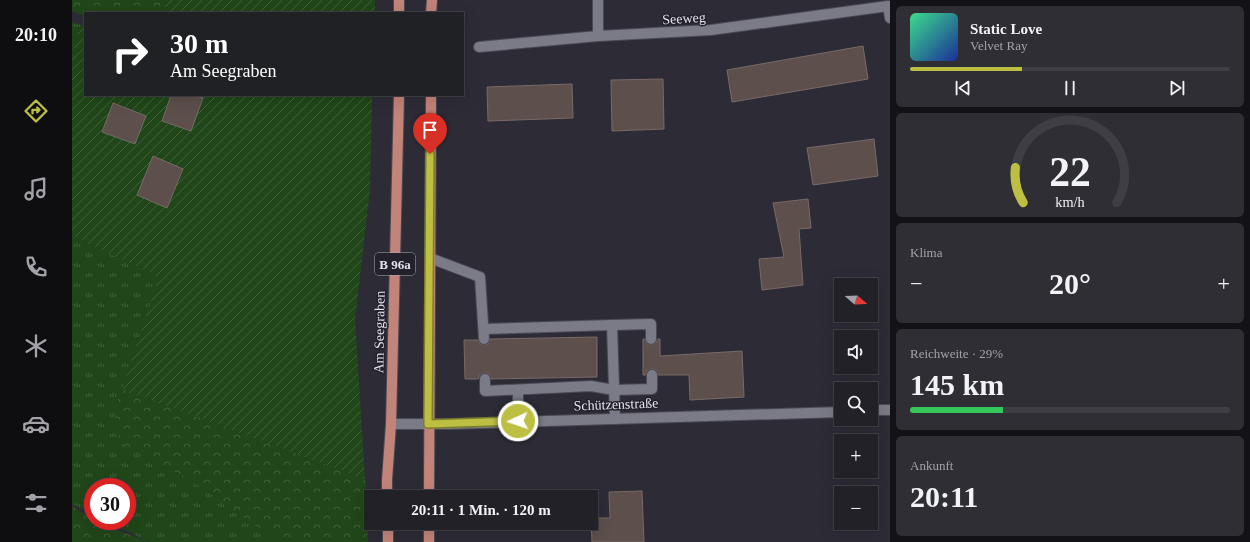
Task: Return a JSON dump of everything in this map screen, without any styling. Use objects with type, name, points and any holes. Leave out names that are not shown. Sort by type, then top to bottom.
[{"type":"main road","points":[[399,0],[399,12]]},
{"type":"main road","points":[[431,12],[432,0]]},
{"type":"main road","name":"Am Seegraben","points":[[387,490],[391,424],[399,96]]},
{"type":"main road","name":"B 96a","points":[[429,490],[428,424],[431,96]]},
{"type":"main road","points":[[388,530],[388,542]]},
{"type":"main road","points":[[429,530],[429,542]]},
{"type":"street","points":[[598,0],[598,36]]},
{"type":"street","points":[[889,6],[890,18]]},
{"type":"street","name":"Seeweg","points":[[478,47],[598,36],[711,30],[889,6]]},
{"type":"street","points":[[430,258],[480,277],[484,339]]},
{"type":"street","points":[[484,329],[651,324],[651,339]]},
{"type":"street","points":[[612,325],[615,419]]},
{"type":"street","points":[[485,379],[485,391],[591,386],[614,390],[652,389],[652,375]]},
{"type":"street","points":[[518,390],[518,421]]},
{"type":"street","points":[[878,410],[890,410]]},
{"type":"street","name":"Schützenstraße","points":[[391,424],[834,412]]},
{"type":"green space","points":[[72,0],[166,0],[164,12],[84,12],[84,16],[72,11]]},
{"type":"green space","points":[[166,0],[375,0],[375,12],[164,12]]},
{"type":"green space","points":[[72,22],[81,25],[72,52]]},
{"type":"green space","points":[[81,25],[84,26],[84,96],[372,96],[370,189],[355,320],[365,479],[122,389],[159,277],[72,236],[72,52]]},
{"type":"green space","points":[[72,236],[160,277],[122,389],[365,479],[364,530],[367,530],[368,542],[149,542],[125,530],[136,530],[136,478],[84,478],[84,510],[72,504]]},
{"type":"green space","points":[[122,389],[365,479],[364,530],[367,530],[368,542],[285,542],[284,540],[254,525],[189,479],[124,446],[114,427],[119,392]]},
{"type":"green space","points":[[72,506],[84,513],[84,530],[116,530],[147,542],[72,542]]},
{"type":"building","points":[[863,46],[868,79],[732,102],[727,70]]},
{"type":"building","points":[[663,79],[664,129],[612,131],[611,80]]},
{"type":"building","points":[[572,84],[573,118],[488,121],[487,87]]},
{"type":"building","points":[[171,96],[196,96],[203,98],[191,131],[162,121]]},
{"type":"building","points":[[113,103],[146,116],[135,144],[102,132]]},
{"type":"building","points":[[874,139],[878,176],[813,185],[807,148]]},
{"type":"building","points":[[153,156],[183,169],[167,208],[137,195]]},
{"type":"building","points":[[808,199],[811,228],[799,229],[803,285],[762,290],[759,259],[784,257],[773,203]]},
{"type":"building","points":[[597,337],[597,377],[491,379],[489,374],[485,373],[480,375],[478,379],[465,379],[464,340],[478,340],[479,343],[484,345],[488,344],[490,339]]},
{"type":"building","points":[[643,339],[645,339],[647,344],[651,345],[660,339],[660,356],[742,351],[744,397],[690,400],[689,375],[658,375],[656,370],[652,369],[647,371],[646,375],[643,375]]},
{"type":"building","points":[[642,491],[644,542],[592,542],[592,530],[598,530],[598,518],[610,518],[609,492]]},
{"type":"route","points":[[430,154],[428,424],[518,421]]}]
